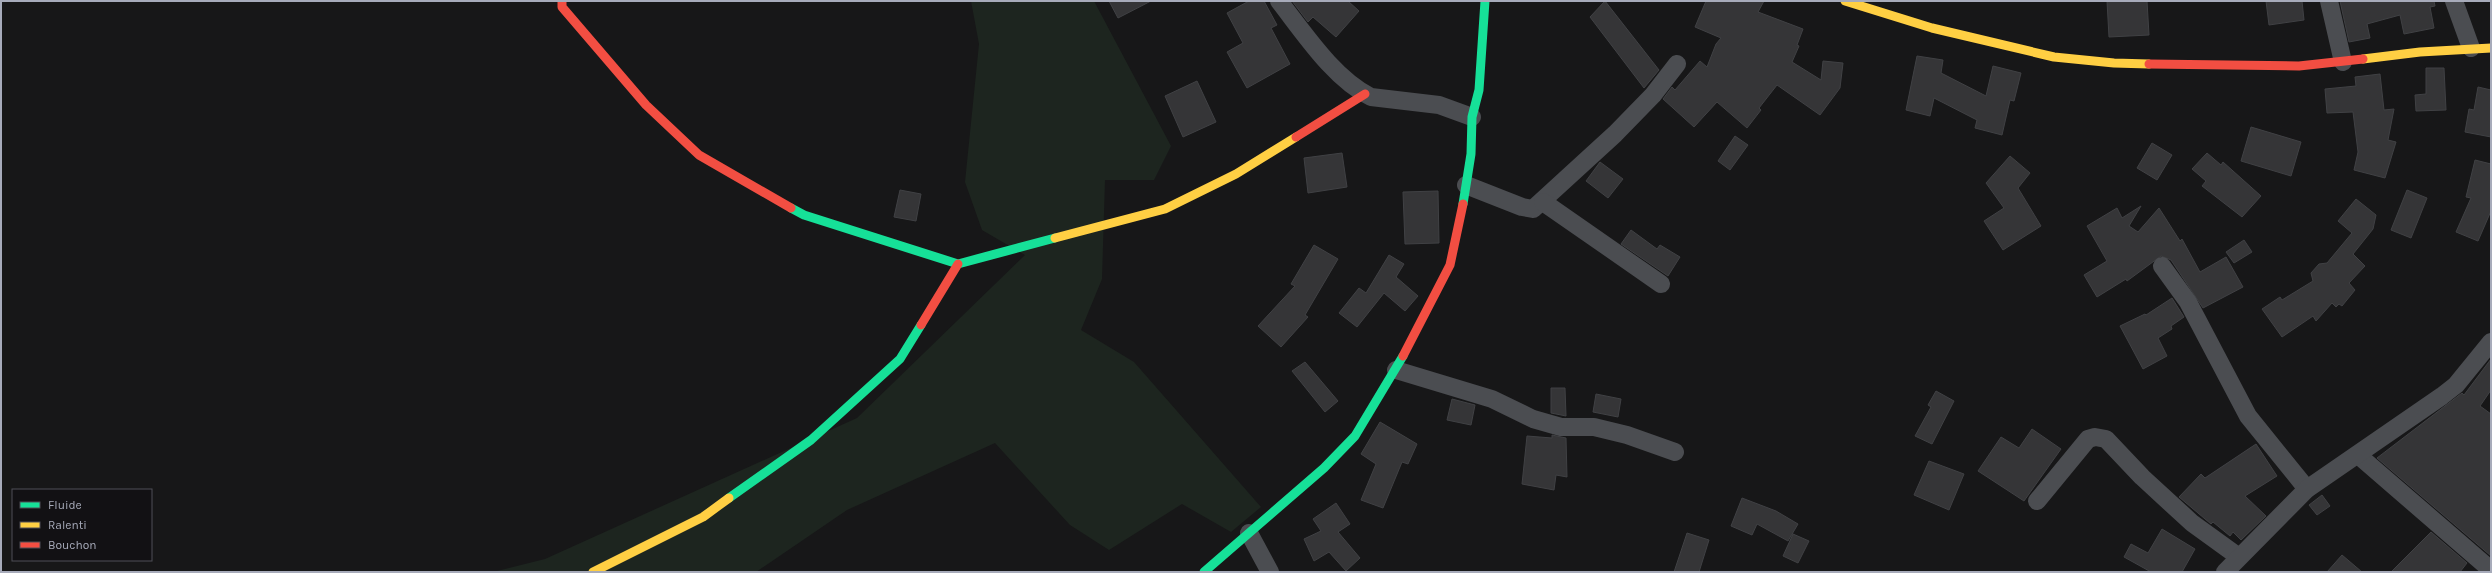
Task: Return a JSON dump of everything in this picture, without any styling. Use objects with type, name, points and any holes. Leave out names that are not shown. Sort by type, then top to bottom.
[{"type":"street","points":[[562,1],[562,7],[646,105],[699,155],[804,215],[958,264],[1165,209],[1236,174],[1364,94]]},
{"type":"street","points":[[1279,1],[1320,52],[1354,87],[1364,94],[1371,97],[1439,105],[1472,117]]},
{"type":"street","points":[[1204,572],[1328,464],[1355,436],[1396,370],[1450,265],[1457,239],[1466,185],[1472,117],[1479,90],[1485,1]]},
{"type":"street","points":[[1845,1],[1932,28],[2054,57],[2114,63],[2292,66],[2471,48],[2491,48]]},
{"type":"street","points":[[2329,1],[2343,62]]},
{"type":"street","points":[[2454,1],[2471,48]]},
{"type":"street","points":[[1466,185],[1522,207],[1533,209],[1543,202],[1653,95],[1677,64]]},
{"type":"street","points":[[1543,202],[1661,284]]},
{"type":"street","points":[[593,572],[703,517],[811,440],[900,359],[958,264]]},
{"type":"street","points":[[2162,266],[2188,302],[2248,416],[2307,489]]},
{"type":"street","points":[[2226,572],[2307,489],[2358,455],[2456,385],[2491,342]]},
{"type":"street","points":[[1396,370],[1492,399],[1533,419],[1560,427],[1594,427],[1627,435],[1675,452]]},
{"type":"street","points":[[2037,501],[2088,440],[2096,437],[2106,439],[2142,477],[2192,523],[2239,557]]},
{"type":"street","points":[[2358,455],[2491,570]]},
{"type":"street","points":[[1249,533],[1270,572]]},
{"type":"shaded area","points":[[971,1],[1094,1],[1171,146],[1154,180],[1105,180],[1102,279],[1081,330],[1134,362],[1261,507],[1231,532],[1182,504],[1109,550],[1070,525],[995,443],[847,510],[756,572],[493,572],[545,559],[857,418],[1025,255],[982,230],[965,182],[979,44]]},
{"type":"building","points":[[1109,1],[1151,1],[1118,18]]},
{"type":"building","points":[[1249,1],[1264,1],[1277,25],[1271,28],[1290,64],[1247,88],[1227,52],[1243,43],[1227,13]]},
{"type":"building","points":[[1292,1],[1348,1],[1359,11],[1336,37],[1313,17],[1308,22]]},
{"type":"building","points":[[1605,1],[1659,70],[1644,88],[1590,17]]},
{"type":"building","points":[[1706,1],[1764,1],[1758,12],[1803,29],[1797,45],[1799,46],[1792,62],[1821,80],[1823,61],[1843,63],[1840,88],[1820,115],[1777,85],[1759,108],[1761,110],[1747,128],[1717,102],[1694,127],[1663,99],[1672,87],[1675,90],[1700,61],[1707,67],[1716,44],[1721,38],[1695,27]]},
{"type":"building","points":[[2107,1],[2147,1],[2149,35],[2109,37]]},
{"type":"building","points":[[2266,1],[2302,1],[2304,20],[2269,25]]},
{"type":"building","points":[[2340,1],[2434,1],[2435,6],[2430,7],[2434,28],[2404,34],[2400,15],[2367,24],[2370,38],[2349,42]]},
{"type":"building","points":[[1917,56],[1943,60],[1941,73],[1986,96],[1993,66],[2021,73],[2014,101],[2010,100],[2002,135],[1975,128],[1977,120],[1934,98],[1930,116],[1906,110]]},
{"type":"building","points":[[2426,68],[2444,68],[2446,110],[2416,111],[2415,95],[2426,94]]},
{"type":"building","points":[[2380,74],[2384,110],[2394,109],[2388,140],[2396,142],[2385,178],[2354,170],[2358,152],[2353,112],[2327,113],[2325,89],[2356,86],[2355,77]]},
{"type":"building","points":[[1197,81],[1216,122],[1183,137],[1165,96]]},
{"type":"building","points":[[2478,87],[2491,90],[2491,137],[2465,132],[2469,109],[2474,110]]},
{"type":"building","points":[[2251,127],[2301,142],[2291,176],[2241,161]]},
{"type":"building","points":[[1735,136],[1748,145],[1730,170],[1718,161]]},
{"type":"building","points":[[2152,143],[2172,155],[2157,180],[2137,168]]},
{"type":"building","points":[[1342,153],[1347,187],[1308,193],[1304,158]]},
{"type":"building","points":[[2207,153],[2221,165],[2223,162],[2261,196],[2242,217],[2202,186],[2206,181],[2192,169]]},
{"type":"building","points":[[2010,156],[2030,173],[2018,188],[2041,226],[2003,250],[1984,221],[2004,208],[1986,183]]},
{"type":"building","points":[[2475,160],[2491,164],[2491,211],[2478,241],[2456,232],[2471,198],[2466,197]]},
{"type":"building","points":[[1600,162],[1623,179],[1608,198],[1586,181]]},
{"type":"building","points":[[900,190],[921,194],[916,221],[894,217]]},
{"type":"building","points":[[2407,190],[2427,198],[2411,238],[2391,230]]},
{"type":"building","points":[[1438,191],[1439,243],[1405,244],[1403,192]]},
{"type":"building","points":[[2356,199],[2376,215],[2373,229],[2353,254],[2365,266],[2349,283],[2355,290],[2342,306],[2339,304],[2336,307],[2332,303],[2316,321],[2313,316],[2282,337],[2262,309],[2280,297],[2282,300],[2313,281],[2311,273],[2319,264],[2327,263],[2352,233],[2338,221]]},
{"type":"building","points":[[2141,206],[2129,226],[2138,232],[2159,208],[2180,241],[2182,239],[2200,272],[2226,257],[2243,287],[2203,308],[2171,260],[2161,256],[2127,281],[2126,279],[2097,297],[2084,275],[2107,261],[2087,226],[2117,208],[2122,218]]},
{"type":"building","points":[[1631,230],[1657,249],[1660,245],[1680,257],[1668,276],[1621,244]]},
{"type":"building","points":[[2244,240],[2252,252],[2234,263],[2226,252]]},
{"type":"building","points":[[1314,245],[1338,259],[1305,315],[1308,317],[1281,347],[1258,326],[1295,286],[1291,284]]},
{"type":"building","points":[[1389,255],[1404,264],[1396,277],[1418,296],[1405,311],[1384,293],[1357,327],[1339,313],[1359,288],[1366,293]]},
{"type":"building","points":[[2172,298],[2184,317],[2171,326],[2172,329],[2158,338],[2167,356],[2143,369],[2120,326],[2145,314],[2146,315]]},
{"type":"building","points":[[2491,359],[2491,390],[2480,406],[2491,414],[2491,556],[2377,458],[2462,393],[2464,395]]},
{"type":"building","points":[[1305,362],[1338,401],[1325,412],[1292,371]]},
{"type":"building","points":[[1551,388],[1565,388],[1566,416],[1551,413]]},
{"type":"building","points":[[1936,391],[1954,401],[1932,444],[1915,436],[1931,407],[1928,405]]},
{"type":"building","points":[[1596,394],[1621,399],[1618,417],[1593,412]]},
{"type":"building","points":[[1452,399],[1475,405],[1471,425],[1447,420]]},
{"type":"building","points":[[1380,422],[1417,444],[1408,464],[1402,462],[1383,508],[1361,500],[1376,464],[1361,454]]},
{"type":"building","points":[[2032,429],[2061,449],[2024,501],[1978,471],[2001,437],[2019,448]]},
{"type":"building","points":[[1552,435],[1566,438],[1567,477],[1556,475],[1554,490],[1522,484],[1527,436],[1552,438]]},
{"type":"building","points":[[2256,444],[2277,476],[2245,496],[2266,516],[2241,540],[2233,532],[2230,536],[2213,522],[2211,524],[2179,497],[2201,474],[2205,478]]},
{"type":"building","points":[[1929,461],[1964,474],[1949,510],[1914,495]]},
{"type":"building","points":[[2322,495],[2330,506],[2317,515],[2309,505]]},
{"type":"building","points":[[1742,498],[1776,511],[1798,524],[1788,541],[1757,524],[1752,535],[1731,526]]},
{"type":"building","points":[[1336,503],[1350,524],[1338,532],[1360,558],[1346,571],[1329,552],[1314,561],[1304,539],[1321,531],[1313,519]]},
{"type":"building","points":[[2162,529],[2195,549],[2182,572],[2151,572],[2124,557],[2131,544],[2148,553]]},
{"type":"building","points":[[2431,532],[2467,563],[2460,572],[2391,572]]},
{"type":"building","points":[[1687,533],[1709,540],[1699,572],[1674,572]]},
{"type":"building","points":[[1793,534],[1809,541],[1798,563],[1783,556]]},
{"type":"building","points":[[2342,555],[2362,572],[2327,572]]},
{"type":"traffic: fast","points":[[1463,204],[1471,154],[1472,117],[1479,90],[1485,1]]},
{"type":"traffic: fast","points":[[791,208],[804,215],[958,264],[1055,238]]},
{"type":"traffic: fast","points":[[729,498],[811,440],[900,359],[921,325]]},
{"type":"traffic: fast","points":[[1204,572],[1324,468],[1355,436],[1403,356]]},
{"type":"traffic: slow","points":[[1845,1],[1932,28],[2054,57],[2114,63],[2149,64]]},
{"type":"traffic: slow","points":[[2363,59],[2420,52],[2491,48]]},
{"type":"traffic: slow","points":[[1055,238],[1165,209],[1236,174],[1296,137]]},
{"type":"traffic: slow","points":[[593,572],[703,517],[729,498]]},
{"type":"traffic: jam","points":[[562,1],[562,7],[646,105],[699,155],[791,208]]},
{"type":"traffic: jam","points":[[2149,64],[2299,66],[2363,59]]},
{"type":"traffic: jam","points":[[1296,137],[1365,94]]},
{"type":"traffic: jam","points":[[1403,356],[1450,265],[1463,204]]},
{"type":"traffic: jam","points":[[921,325],[958,264]]}]
